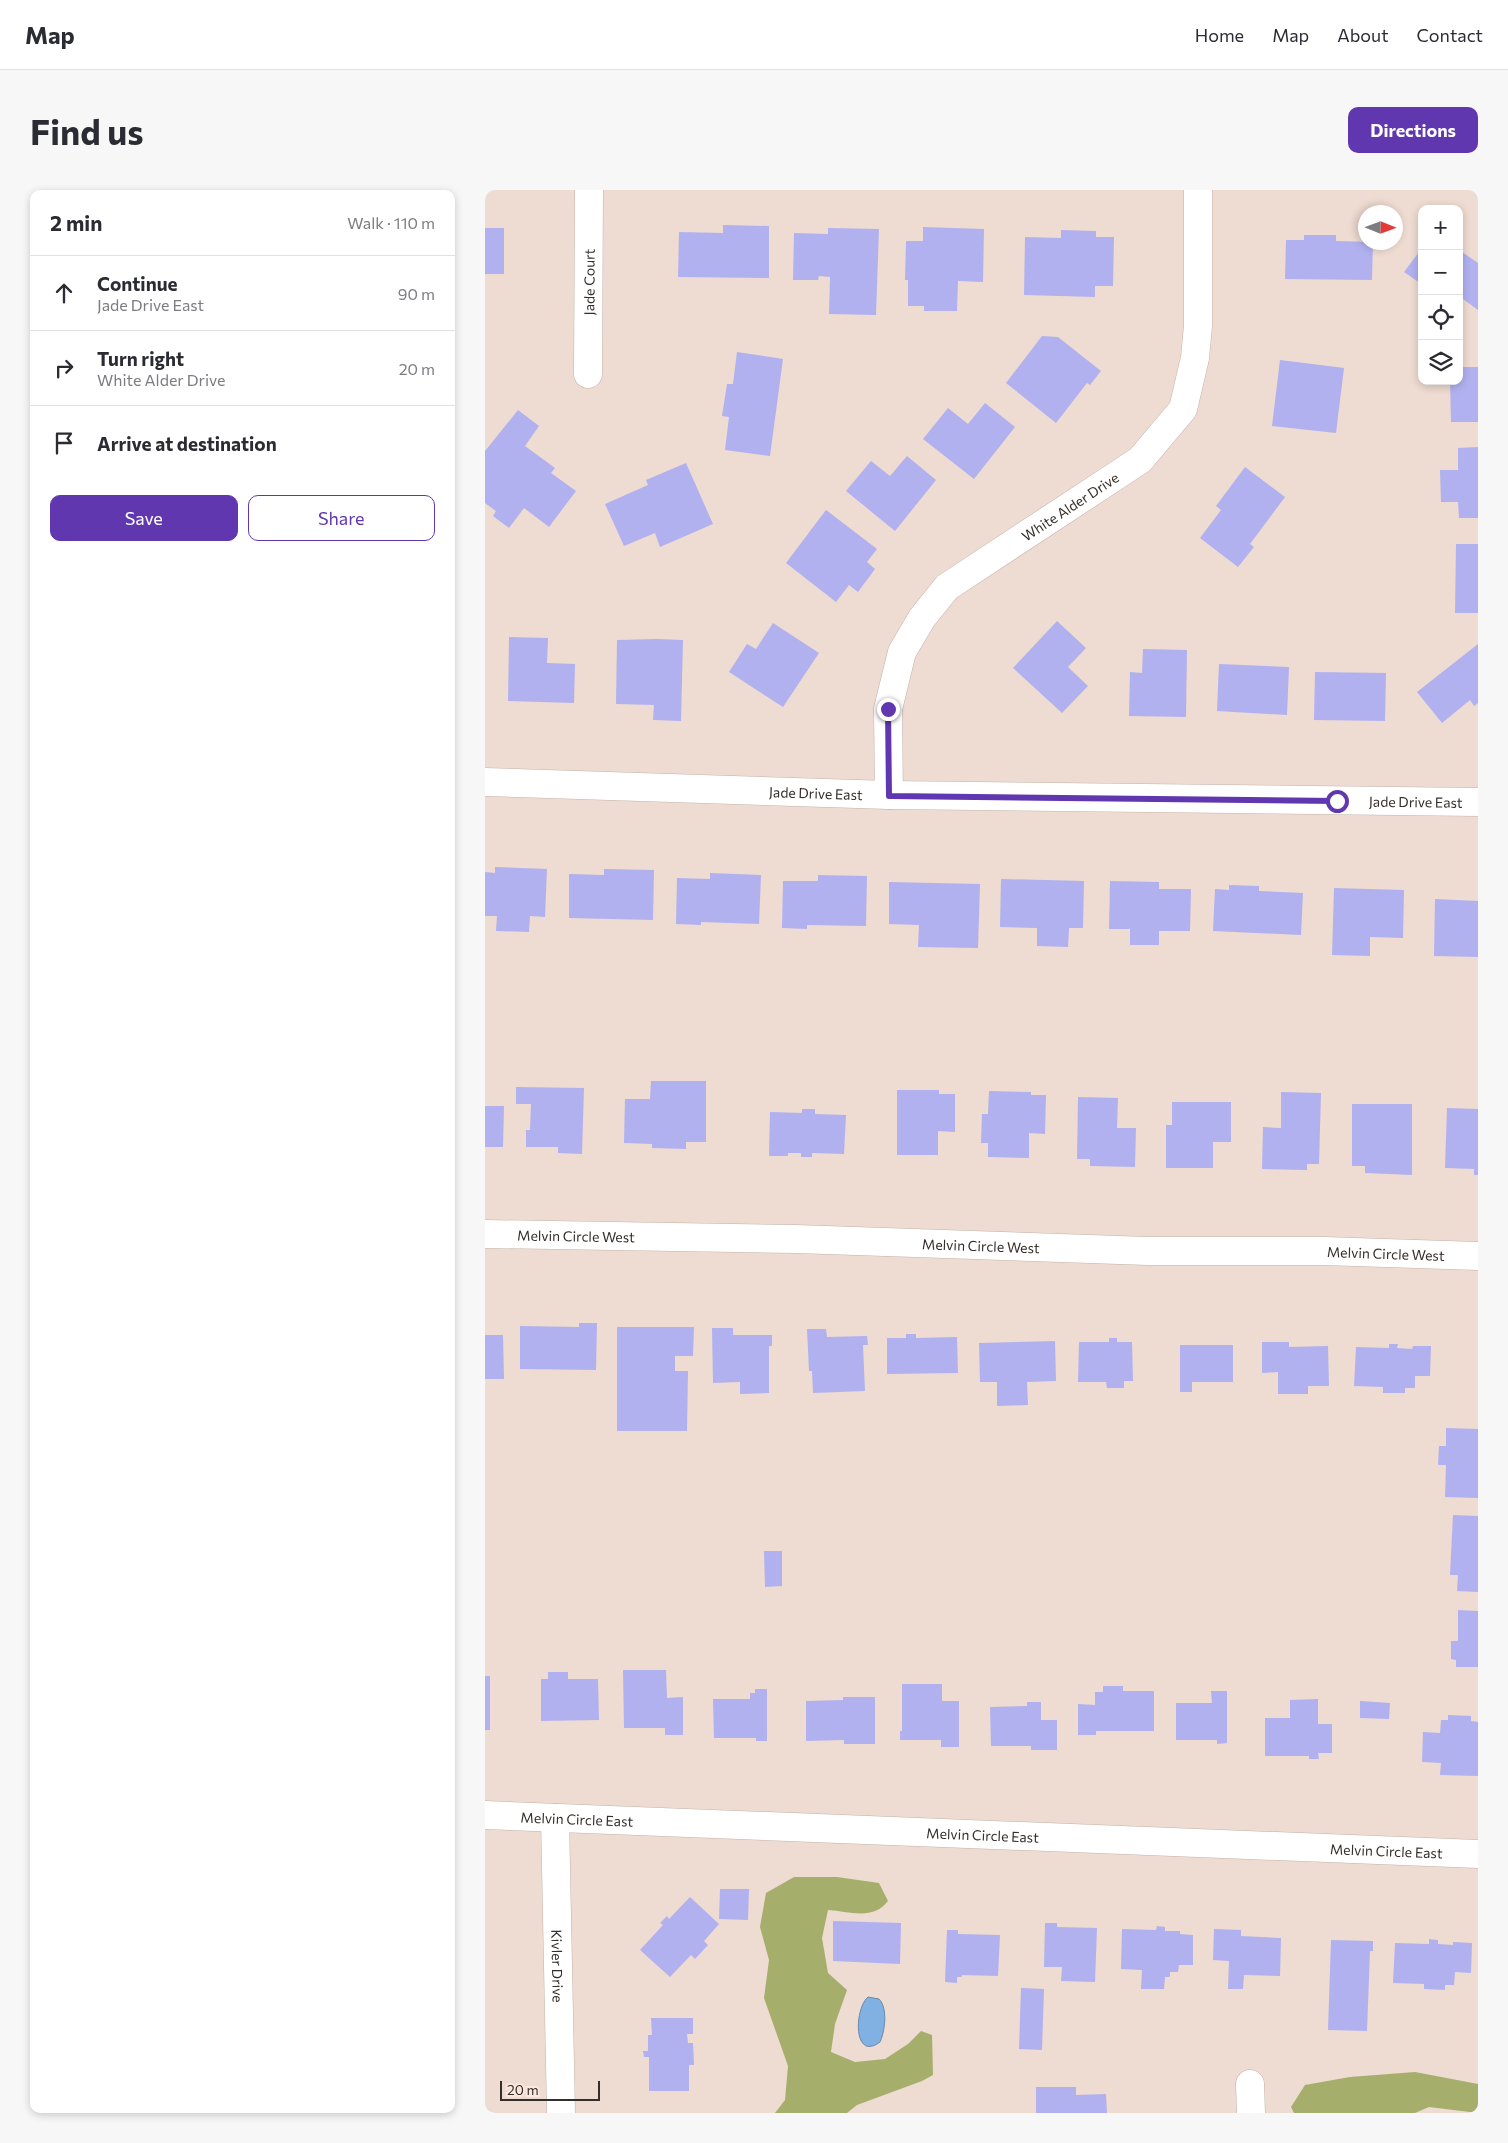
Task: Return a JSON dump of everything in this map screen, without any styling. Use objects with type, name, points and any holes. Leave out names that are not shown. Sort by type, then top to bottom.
[{"type":"street","name":"Jade Court","points":[[588,374],[589,190]]},
{"type":"street","name":"White Alder Drive","points":[[889,796],[888,709],[902,652],[922,618],[947,587],[1140,460],[1183,409],[1195,358],[1198,326],[1198,190]]},
{"type":"street","name":"Jade Drive East","points":[[485,782],[889,796],[1478,802]]},
{"type":"street","name":"Melvin Circle West","points":[[485,1234],[796,1239],[1148,1251],[1324,1251],[1478,1256]]},
{"type":"street","name":"Melvin Circle East","points":[[485,1815],[1478,1854]]},
{"type":"street","name":"Kivler Drive","points":[[555,1818],[561,2113]]},
{"type":"street","points":[[1250,2084],[1251,2113]]},
{"type":"green space","points":[[794,1877],[837,1877],[879,1883],[888,1901],[882,1907],[868,1913],[828,1910],[822,1938],[828,1973],[847,1990],[835,2024],[831,2052],[855,2062],[885,2059],[908,2044],[921,2031],[932,2035],[933,2075],[922,2081],[857,2105],[847,2113],[775,2113],[785,2100],[788,2066],[764,1998],[769,1960],[760,1927],[766,1893]]},
{"type":"green space","points":[[1415,2072],[1478,2084],[1478,2113],[1429,2107],[1415,2113],[1294,2113],[1291,2107],[1305,2085],[1350,2077]]},
{"type":"water","points":[[868,1997],[879,1999],[885,2014],[880,2042],[871,2046],[865,2045],[861,2040],[859,2032],[860,2012],[863,2003]]},
{"type":"building","points":[[723,225],[769,226],[769,278],[678,277],[679,232],[723,233]]},
{"type":"building","points":[[923,227],[984,229],[983,282],[958,281],[957,311],[924,311],[924,306],[908,306],[908,280],[905,280],[906,241],[923,241]]},
{"type":"building","points":[[485,228],[504,228],[504,274],[485,274]]},
{"type":"building","points":[[828,228],[879,229],[876,315],[829,314],[830,277],[819,276],[818,280],[793,280],[794,233],[828,234]]},
{"type":"building","points":[[1061,230],[1096,231],[1096,237],[1114,237],[1113,286],[1095,286],[1095,297],[1024,295],[1025,237],[1061,238]]},
{"type":"building","points":[[1304,235],[1336,235],[1336,241],[1358,242],[1358,250],[1373,250],[1372,280],[1285,279],[1286,240],[1304,240]]},
{"type":"building","points":[[1418,253],[1418,282],[1404,272]]},
{"type":"building","points":[[1463,253],[1478,263],[1478,310],[1463,299]]},
{"type":"building","points":[[1042,336],[1058,337],[1101,371],[1090,385],[1087,383],[1056,423],[1006,383]]},
{"type":"building","points":[[737,352],[783,359],[770,456],[725,450],[729,417],[722,416],[727,384],[733,384]]},
{"type":"building","points":[[1280,360],[1344,368],[1336,433],[1272,426]]},
{"type":"building","points":[[1463,367],[1478,367],[1478,422],[1451,422],[1450,385],[1463,385]]},
{"type":"building","points":[[985,403],[1015,427],[974,479],[923,439],[948,408],[968,424]]},
{"type":"building","points":[[518,410],[539,426],[525,446],[555,468],[551,473],[576,491],[549,527],[524,508],[509,528],[493,516],[496,511],[485,503],[485,451]]},
{"type":"building","points":[[1478,447],[1478,518],[1459,518],[1458,502],[1441,502],[1440,470],[1458,470],[1458,448]]},
{"type":"building","points":[[907,456],[936,480],[895,531],[846,491],[871,461],[890,476]]},
{"type":"building","points":[[686,463],[713,524],[660,547],[655,533],[624,546],[605,504],[648,485],[646,480]]},
{"type":"building","points":[[1245,467],[1285,497],[1250,544],[1254,547],[1238,567],[1200,538],[1221,510],[1216,506]]},
{"type":"building","points":[[826,510],[877,549],[867,562],[875,569],[858,592],[849,585],[836,602],[786,563]]},
{"type":"building","points":[[1456,544],[1478,544],[1478,613],[1455,613]]},
{"type":"building","points":[[1057,621],[1086,648],[1068,667],[1088,686],[1062,713],[1013,668]]},
{"type":"building","points":[[773,623],[819,653],[783,707],[729,672],[747,644],[756,649]]},
{"type":"building","points":[[509,637],[548,638],[547,663],[575,664],[574,703],[508,701]]},
{"type":"building","points":[[617,640],[683,640],[681,721],[653,720],[654,705],[616,704]]},
{"type":"building","points":[[1478,644],[1478,703],[1474,706],[1470,700],[1442,723],[1417,692]]},
{"type":"building","points":[[1143,649],[1187,650],[1186,717],[1129,716],[1130,672],[1142,673]]},
{"type":"building","points":[[1219,664],[1289,667],[1287,715],[1217,711]]},
{"type":"building","points":[[1315,672],[1386,673],[1385,721],[1314,720]]},
{"type":"building","points":[[495,867],[547,869],[545,917],[530,916],[529,932],[496,931],[497,916],[485,916],[485,872],[495,873]]},
{"type":"building","points":[[604,869],[654,870],[653,920],[569,918],[569,874],[604,875]]},
{"type":"building","points":[[710,873],[761,875],[759,924],[701,922],[701,925],[676,924],[677,878],[710,879]]},
{"type":"building","points":[[818,875],[867,876],[866,926],[807,925],[807,929],[782,928],[783,881],[818,881]]},
{"type":"building","points":[[1001,879],[1084,881],[1083,928],[1069,928],[1068,947],[1037,946],[1037,928],[1000,927]]},
{"type":"building","points":[[1110,881],[1159,882],[1159,889],[1191,889],[1190,931],[1159,931],[1159,945],[1130,945],[1130,929],[1109,929]]},
{"type":"building","points":[[889,882],[980,884],[978,948],[918,947],[919,925],[889,924]]},
{"type":"building","points":[[1229,885],[1259,886],[1259,891],[1303,893],[1301,935],[1213,931],[1215,889],[1229,890]]},
{"type":"building","points":[[1334,888],[1404,890],[1403,938],[1370,937],[1370,956],[1332,955]]},
{"type":"building","points":[[1435,899],[1478,901],[1478,957],[1434,956]]},
{"type":"building","points":[[651,1081],[706,1081],[706,1142],[686,1142],[686,1149],[652,1148],[652,1144],[624,1143],[625,1099],[650,1099]]},
{"type":"building","points":[[516,1087],[584,1088],[582,1154],[558,1153],[558,1147],[526,1147],[526,1130],[530,1130],[531,1104],[516,1104]]},
{"type":"building","points":[[897,1090],[939,1090],[939,1094],[955,1094],[955,1132],[938,1131],[938,1155],[897,1155]]},
{"type":"building","points":[[989,1091],[1031,1092],[1031,1095],[1046,1095],[1045,1134],[1029,1133],[1029,1158],[988,1157],[988,1143],[981,1143],[982,1114],[988,1114]]},
{"type":"building","points":[[1281,1092],[1321,1093],[1319,1164],[1307,1164],[1307,1170],[1262,1169],[1263,1127],[1281,1128]]},
{"type":"building","points":[[1078,1097],[1118,1098],[1117,1128],[1136,1128],[1135,1167],[1090,1166],[1090,1159],[1077,1159]]},
{"type":"building","points":[[1172,1102],[1231,1102],[1231,1142],[1213,1142],[1213,1168],[1166,1168],[1166,1125],[1172,1125]]},
{"type":"building","points":[[1352,1104],[1412,1104],[1412,1175],[1365,1173],[1365,1166],[1352,1166]]},
{"type":"building","points":[[485,1106],[504,1106],[503,1147],[485,1147]]},
{"type":"building","points":[[1447,1108],[1478,1109],[1478,1175],[1474,1175],[1474,1169],[1445,1168]]},
{"type":"building","points":[[802,1109],[815,1109],[815,1114],[846,1115],[844,1154],[812,1153],[812,1157],[801,1157],[801,1153],[788,1153],[788,1156],[769,1156],[770,1112],[802,1113]]},
{"type":"building","points":[[579,1323],[597,1323],[596,1370],[520,1369],[520,1326],[579,1327]]},
{"type":"building","points":[[617,1327],[694,1327],[693,1356],[675,1356],[675,1371],[688,1371],[687,1431],[617,1431]]},
{"type":"building","points":[[712,1328],[733,1328],[733,1335],[772,1335],[772,1346],[769,1346],[769,1393],[740,1394],[740,1382],[713,1383]]},
{"type":"building","points":[[807,1329],[826,1329],[827,1337],[867,1336],[868,1345],[863,1345],[865,1391],[813,1393],[812,1371],[809,1371]]},
{"type":"building","points":[[906,1334],[916,1334],[916,1338],[957,1337],[958,1373],[887,1374],[887,1338],[906,1338]]},
{"type":"building","points":[[485,1335],[503,1335],[504,1379],[485,1379]]},
{"type":"building","points":[[1109,1338],[1117,1338],[1117,1342],[1132,1342],[1133,1381],[1124,1381],[1124,1388],[1107,1388],[1106,1382],[1078,1382],[1079,1342],[1109,1342]]},
{"type":"building","points":[[1055,1341],[1056,1381],[1027,1382],[1028,1405],[997,1406],[997,1382],[980,1382],[979,1343]]},
{"type":"building","points":[[1262,1342],[1289,1342],[1289,1347],[1328,1346],[1329,1386],[1308,1386],[1308,1394],[1278,1394],[1278,1372],[1262,1373]]},
{"type":"building","points":[[1389,1344],[1398,1344],[1397,1348],[1412,1349],[1413,1346],[1431,1346],[1430,1376],[1415,1376],[1415,1388],[1405,1388],[1405,1393],[1383,1393],[1383,1387],[1354,1386],[1356,1347],[1389,1348]]},
{"type":"building","points":[[1180,1345],[1233,1345],[1233,1382],[1192,1382],[1192,1392],[1180,1392]]},
{"type":"building","points":[[1446,1428],[1478,1429],[1478,1498],[1445,1497],[1446,1465],[1438,1465],[1439,1446],[1446,1446]]},
{"type":"building","points":[[1453,1515],[1478,1516],[1478,1592],[1457,1591],[1458,1575],[1450,1575]]},
{"type":"building","points":[[764,1551],[782,1551],[782,1586],[765,1587]]},
{"type":"building","points":[[1458,1610],[1478,1611],[1478,1667],[1456,1667],[1456,1660],[1451,1659],[1451,1641],[1458,1641]]},
{"type":"building","points":[[623,1670],[666,1670],[667,1698],[683,1697],[683,1735],[665,1735],[665,1728],[624,1728]]},
{"type":"building","points":[[548,1672],[568,1672],[568,1679],[598,1679],[599,1720],[541,1721],[541,1679],[548,1679]]},
{"type":"building","points":[[485,1676],[490,1676],[490,1730],[485,1730]]},
{"type":"building","points":[[902,1684],[942,1684],[942,1701],[959,1701],[959,1747],[941,1747],[941,1740],[900,1740],[900,1731],[902,1731]]},
{"type":"building","points":[[1103,1686],[1123,1686],[1123,1691],[1154,1691],[1154,1731],[1096,1731],[1096,1735],[1078,1735],[1078,1704],[1095,1705],[1095,1692],[1103,1692]]},
{"type":"building","points":[[755,1689],[767,1689],[767,1741],[756,1741],[756,1738],[714,1738],[713,1699],[750,1699],[750,1693],[755,1693]]},
{"type":"building","points":[[1211,1691],[1227,1691],[1227,1743],[1217,1744],[1217,1740],[1176,1740],[1176,1703],[1212,1703]]},
{"type":"building","points":[[843,1697],[875,1697],[875,1744],[844,1744],[844,1740],[806,1741],[806,1701],[843,1700]]},
{"type":"building","points":[[1318,1699],[1318,1724],[1332,1724],[1332,1753],[1318,1753],[1319,1759],[1309,1759],[1309,1756],[1265,1756],[1265,1718],[1290,1718],[1290,1700]]},
{"type":"building","points":[[1360,1701],[1390,1703],[1389,1719],[1360,1718]]},
{"type":"building","points":[[1027,1702],[1041,1702],[1041,1720],[1057,1720],[1057,1750],[1031,1750],[1031,1746],[991,1746],[990,1707],[1027,1706]]},
{"type":"building","points":[[1448,1715],[1471,1716],[1471,1721],[1478,1722],[1478,1776],[1440,1775],[1441,1763],[1422,1762],[1423,1732],[1440,1733],[1441,1720],[1448,1720]]},
{"type":"building","points":[[720,1889],[749,1889],[748,1920],[719,1919]]},
{"type":"building","points":[[690,1897],[719,1924],[704,1941],[708,1945],[695,1959],[691,1955],[670,1977],[640,1950],[663,1925],[660,1923],[667,1916],[669,1919]]},
{"type":"building","points":[[833,1921],[901,1923],[900,1964],[833,1961]]},
{"type":"building","points":[[1045,1923],[1057,1923],[1057,1927],[1097,1928],[1095,1982],[1061,1981],[1062,1967],[1044,1967]]},
{"type":"building","points":[[1157,1926],[1165,1927],[1165,1931],[1180,1931],[1180,1934],[1193,1935],[1193,1965],[1179,1965],[1178,1972],[1170,1972],[1170,1977],[1165,1977],[1164,1989],[1141,1989],[1142,1970],[1121,1969],[1122,1929],[1156,1930]]},
{"type":"building","points":[[1214,1929],[1241,1930],[1241,1936],[1281,1938],[1280,1976],[1244,1975],[1243,1989],[1228,1989],[1229,1961],[1213,1960]]},
{"type":"building","points":[[947,1930],[958,1930],[958,1934],[1000,1935],[998,1976],[962,1975],[962,1977],[957,1977],[957,1983],[945,1982]]},
{"type":"building","points":[[1429,1939],[1438,1940],[1438,1944],[1453,1945],[1453,1942],[1472,1943],[1471,1973],[1455,1972],[1454,1985],[1445,1985],[1445,1990],[1424,1989],[1424,1984],[1393,1983],[1395,1943],[1429,1944]]},
{"type":"building","points":[[1331,1940],[1373,1941],[1373,1951],[1370,1951],[1367,2031],[1328,2030]]},
{"type":"building","points":[[1021,1988],[1044,1989],[1042,2050],[1019,2049]]},
{"type":"building","points":[[651,2018],[693,2018],[693,2034],[687,2034],[688,2043],[693,2043],[694,2065],[689,2065],[689,2091],[649,2091],[649,2057],[644,2057],[643,2051],[648,2051],[648,2035],[652,2035]]},
{"type":"building","points":[[1036,2087],[1076,2087],[1076,2095],[1106,2094],[1107,2113],[1036,2113]]},
{"type":"route","points":[[888,709],[889,796],[1337,801]]}]
